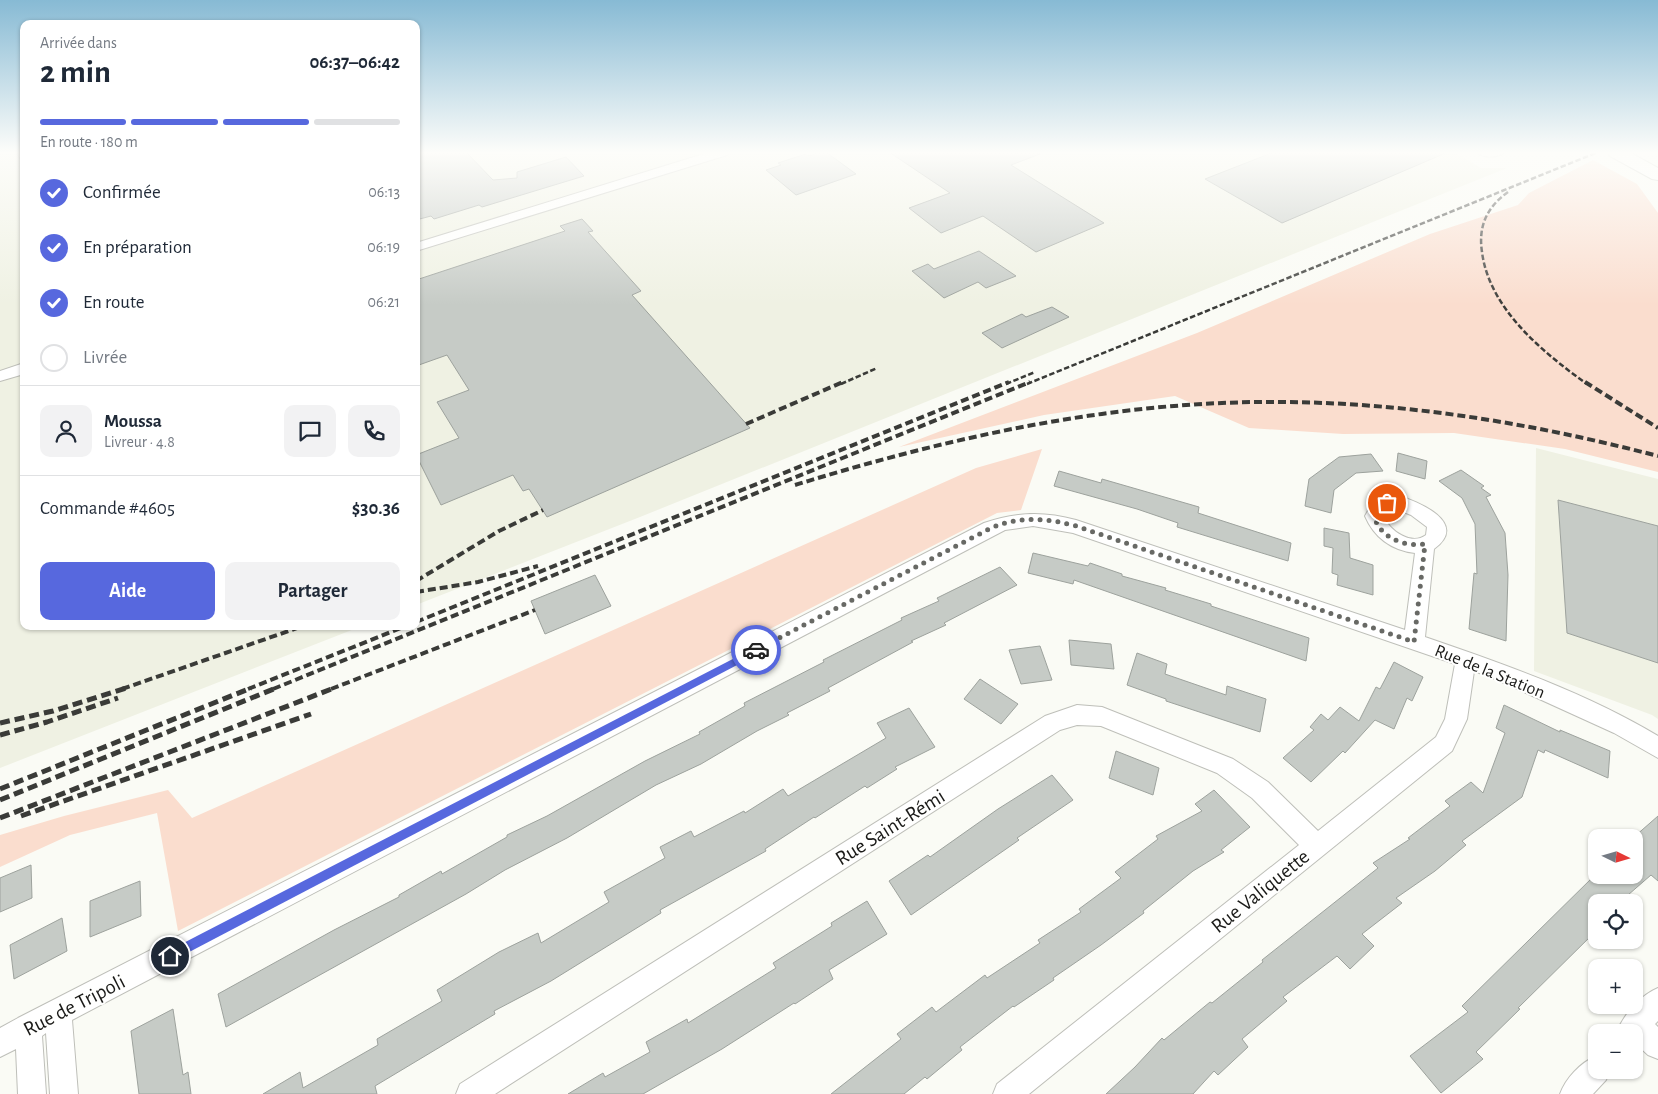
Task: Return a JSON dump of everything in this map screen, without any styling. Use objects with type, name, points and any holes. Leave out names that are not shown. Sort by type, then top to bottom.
[{"type":"street","points":[[420,246],[558,203]]},
{"type":"street","points":[[0,376],[20,369]]},
{"type":"street","name":"Rue de la Station","points":[[1029,519],[1054,521],[1076,526],[1500,671],[1622,726],[1658,748]]},
{"type":"street","name":"Rue de Tripoli","points":[[0,1043],[991,528],[1018,520],[1029,519]]},
{"type":"street","points":[[1414,642],[1425,544]]},
{"type":"street","name":"Rue Valiquette","points":[[1007,1094],[1444,744],[1456,719],[1466,659]]},
{"type":"street","name":"Rue Saint-Rémi","points":[[470,1094],[1053,723],[1076,715],[1102,717],[1226,766],[1260,790],[1317,846]]},
{"type":"street","points":[[1637,1024],[1658,1001]]},
{"type":"street","points":[[58,1014],[64,1094]]},
{"type":"street","points":[[28,1028],[32,1094]]},
{"type":"street","points":[[1643,1035],[1658,1045]]},
{"type":"street","points":[[1574,1094],[1588,1079]]},
{"type":"shaded area","points":[[0,203],[20,203],[20,630],[352,630],[0,768]]},
{"type":"shaded area","points":[[420,203],[1420,203],[640,517],[420,603]]},
{"type":"shaded area","points":[[1520,203],[1651,203],[1658,213],[1658,472],[1565,449],[1454,433],[1343,434],[1249,428],[1175,396],[1044,415],[899,447],[1197,333],[1430,234]]},
{"type":"shaded area","points":[[1536,448],[1658,479],[1658,719],[1652,715],[1534,671]]},
{"type":"shaded area","points":[[1042,449],[1021,510],[997,513],[178,931],[157,813],[70,835],[0,867],[0,835],[64,816],[168,790],[192,818],[976,468]]},
{"type":"building","points":[[420,203],[495,203],[482,207],[479,205],[434,219],[431,216],[420,219]]},
{"type":"building","points":[[923,203],[1072,203],[1104,223],[1036,252],[983,216],[941,233],[909,208]]},
{"type":"building","points":[[1247,203],[1329,203],[1282,223]]},
{"type":"building","points":[[582,219],[593,231],[588,232],[641,291],[632,295],[750,428],[547,517],[529,489],[523,491],[513,475],[441,505],[420,463],[420,453],[459,438],[437,402],[469,390],[447,355],[420,365],[420,279],[565,231],[560,226]]},
{"type":"building","points":[[979,251],[1016,276],[986,288],[978,282],[944,298],[912,271],[928,264],[934,269]]},
{"type":"building","points":[[1052,307],[1069,317],[1002,348],[982,333],[1022,314],[1026,317]]},
{"type":"building","points":[[1398,453],[1427,461],[1425,479],[1396,471]]},
{"type":"building","points":[[1371,454],[1383,471],[1356,473],[1334,490],[1331,513],[1305,506],[1309,479],[1339,457]]},
{"type":"building","points":[[1461,470],[1484,486],[1481,488],[1491,495],[1486,497],[1505,533],[1508,575],[1506,641],[1469,629],[1474,573],[1477,574],[1475,524],[1462,498],[1439,481]]},
{"type":"building","points":[[1059,471],[1101,483],[1102,479],[1199,507],[1198,513],[1291,543],[1288,561],[1177,527],[1178,523],[1137,509],[1054,486]]},
{"type":"building","points":[[1558,500],[1658,526],[1658,663],[1567,633]]},
{"type":"building","points":[[1324,528],[1349,533],[1350,558],[1373,565],[1373,595],[1337,585],[1338,575],[1332,573],[1333,548],[1324,546]]},
{"type":"building","points":[[1033,553],[1088,566],[1090,563],[1122,574],[1122,576],[1166,588],[1165,590],[1309,638],[1306,661],[1074,580],[1073,584],[1028,573]]},
{"type":"building","points":[[1000,567],[1017,585],[944,623],[946,625],[911,641],[913,642],[828,688],[830,691],[787,713],[789,715],[757,731],[701,764],[656,785],[567,838],[505,870],[466,894],[226,1027],[218,994],[334,930],[399,897],[399,895],[441,871],[442,874],[507,837],[507,835],[547,816],[645,761],[700,734],[699,732],[745,706],[744,703],[902,620],[901,618],[939,601],[937,598]]},
{"type":"building","points":[[595,575],[611,606],[545,634],[531,601]]},
{"type":"building","points":[[1069,640],[1111,644],[1114,669],[1071,665]]},
{"type":"building","points":[[1040,646],[1052,680],[1021,684],[1009,650]]},
{"type":"building","points":[[1137,653],[1167,664],[1165,674],[1226,695],[1227,686],[1266,699],[1260,732],[1166,701],[1166,699],[1127,685]]},
{"type":"building","points":[[1394,662],[1423,677],[1412,701],[1407,698],[1394,729],[1375,720],[1345,753],[1343,751],[1311,782],[1283,758],[1314,730],[1310,727],[1321,714],[1328,720],[1340,707],[1359,721],[1376,687],[1380,689]]},
{"type":"building","points":[[980,679],[1018,704],[1001,724],[964,699]]},
{"type":"building","points":[[1504,705],[1560,732],[1560,730],[1610,751],[1608,778],[1545,750],[1544,753],[1538,750],[1522,797],[1462,841],[1466,845],[1435,871],[1396,898],[1402,903],[1362,934],[1374,946],[1350,969],[1337,956],[1283,997],[1287,1001],[1242,1039],[1248,1047],[1218,1075],[1214,1071],[1193,1094],[1106,1094],[1162,1038],[1164,1040],[1263,962],[1262,960],[1378,868],[1373,863],[1410,839],[1408,838],[1450,806],[1445,801],[1471,782],[1483,793],[1505,733],[1496,728]]},
{"type":"building","points":[[909,708],[935,747],[895,767],[897,769],[814,817],[765,849],[766,851],[660,910],[661,913],[551,981],[494,1011],[495,1014],[375,1086],[377,1094],[263,1094],[300,1072],[303,1088],[378,1045],[377,1039],[442,1001],[437,990],[499,952],[538,933],[541,943],[609,902],[604,892],[665,858],[660,847],[691,831],[694,837],[744,811],[745,813],[783,789],[788,796],[886,738],[877,723]]},
{"type":"building","points":[[1116,751],[1159,768],[1153,795],[1109,778]]},
{"type":"building","points":[[1052,775],[1073,800],[911,915],[889,881],[928,855],[930,857],[998,809]]},
{"type":"building","points":[[1214,790],[1250,827],[1221,850],[1224,852],[1193,871],[1143,911],[1144,913],[1053,978],[1054,980],[1013,1006],[960,1047],[962,1050],[927,1079],[925,1077],[904,1094],[831,1094],[901,1039],[897,1034],[932,1007],[936,1012],[985,975],[987,978],[1040,943],[1038,940],[1081,912],[1079,909],[1121,878],[1115,872],[1158,839],[1156,836],[1202,811],[1195,804]]},
{"type":"building","points":[[1658,816],[1658,881],[1651,875],[1643,882],[1643,829]]},
{"type":"building","points":[[31,865],[32,898],[0,912],[0,878]]},
{"type":"building","points":[[140,881],[141,916],[90,937],[90,901]]},
{"type":"building","points":[[1588,882],[1588,884],[1641,884],[1629,894],[1588,894],[1588,939],[1476,1052],[1483,1059],[1441,1093],[1410,1056],[1468,1012],[1462,1006]]},
{"type":"building","points":[[867,901],[887,934],[829,970],[833,979],[795,1004],[722,1049],[643,1094],[568,1094],[603,1073],[605,1077],[650,1052],[646,1042],[687,1019],[688,1023],[776,968],[773,963],[832,926],[831,923]]},
{"type":"building","points":[[62,918],[67,951],[14,979],[10,945]]},
{"type":"building","points":[[173,1009],[183,1075],[188,1072],[191,1094],[139,1094],[131,1031]]},
{"type":"railway","points":[[1027,384],[1472,203]]},
{"type":"railway","points":[[1496,203],[1489,211],[1481,234],[1482,252],[1495,292],[1506,310],[1520,327],[1553,358],[1587,384]]},
{"type":"railway","points":[[841,384],[877,368]]},
{"type":"railway","points":[[1006,384],[1035,372]]},
{"type":"railway","points":[[746,424],[843,382]]},
{"type":"railway","points":[[420,620],[1009,382]]},
{"type":"railway","points":[[420,629],[1030,382]]},
{"type":"railway","points":[[1585,382],[1658,428]]},
{"type":"railway","points":[[795,485],[915,451],[1036,424],[1098,414],[1222,403],[1331,403],[1426,411],[1472,417],[1566,434],[1658,456]]},
{"type":"railway","points":[[420,579],[499,531],[543,510]]},
{"type":"railway","points":[[420,591],[478,582],[538,566]]},
{"type":"railway","points":[[331,689],[535,610]]},
{"type":"railway","points":[[122,689],[292,630]]},
{"type":"railway","points":[[248,689],[396,630]]},
{"type":"railway","points":[[273,689],[418,630]]},
{"type":"railway","points":[[0,723],[53,711],[126,688]]},
{"type":"railway","points":[[0,789],[251,688]]},
{"type":"railway","points":[[0,800],[276,688]]},
{"type":"railway","points":[[0,818],[334,688]]},
{"type":"railway","points":[[0,735],[47,722],[118,698]]},
{"type":"railway","points":[[21,816],[311,714]]},
{"type":"way so far","points":[[756,650],[991,528],[1003,523],[1029,519],[1054,521],[1076,526],[1414,642],[1425,544],[1416,546],[1396,541],[1380,530],[1374,516],[1380,505],[1387,503]]},
{"type":"route","points":[[170,956],[756,650]]}]
